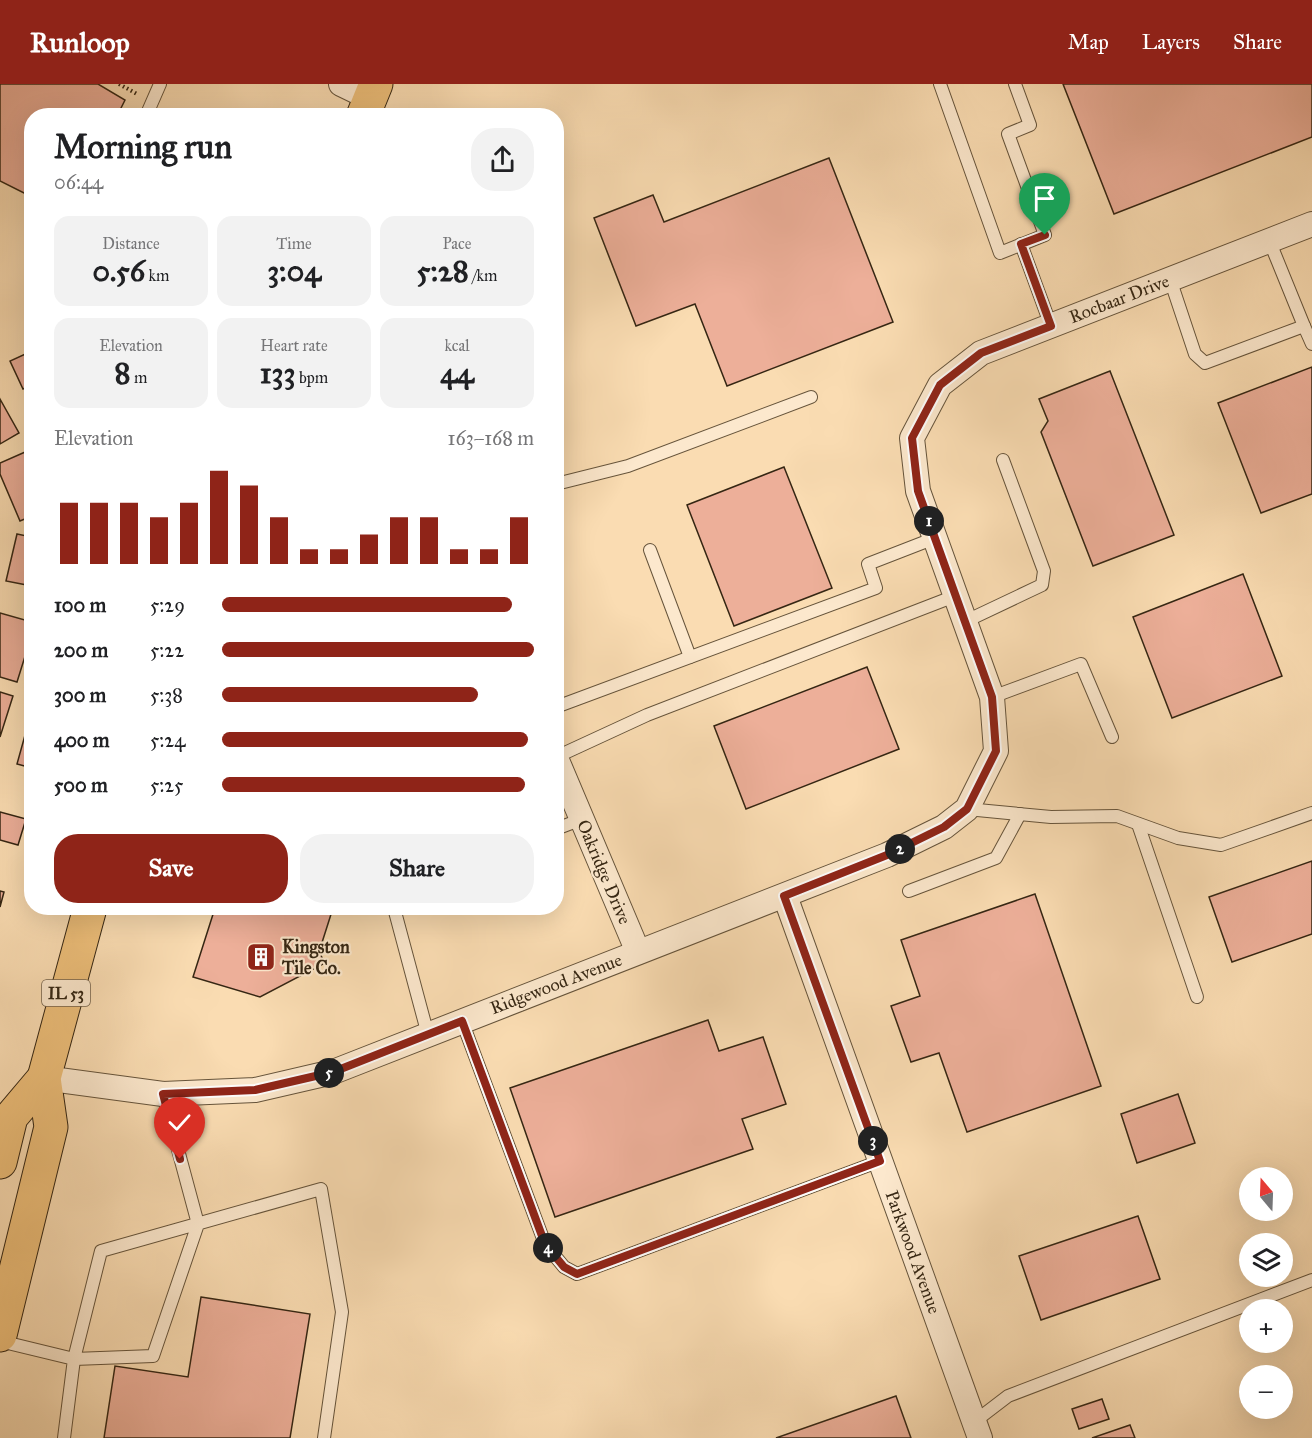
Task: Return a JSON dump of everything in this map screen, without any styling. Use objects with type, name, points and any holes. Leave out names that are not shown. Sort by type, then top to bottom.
[{"type":"main road","name":"IL 53","points":[[0,1335],[51,1127],[44,1078],[88,915]]},
{"type":"main road","name":"IL 53","points":[[0,1162],[11,1117],[44,1078]]},
{"type":"street","points":[[341,84],[370,99]]},
{"type":"street","name":"Rocbaar Drive","points":[[784,896],[887,855],[944,827],[967,809],[996,751],[992,697],[918,491],[912,438],[940,385],[981,353],[1312,224]]},
{"type":"street","name":"Oakridge Drive","points":[[564,776],[638,952]]},
{"type":"street","name":"Ridgewood Avenue","points":[[44,1078],[163,1094],[255,1090],[333,1072],[784,896]]},
{"type":"street","name":"Parkwood Avenue","points":[[784,896],[977,1430]]},
{"type":"lane","points":[[150,108],[160,84]]},
{"type":"lane","points":[[940,84],[1000,253],[1045,235],[1008,134],[1030,125],[1015,84]]},
{"type":"lane","points":[[1269,240],[1312,344]]},
{"type":"lane","points":[[1021,244],[1051,326]]},
{"type":"lane","points":[[1170,279],[1196,354],[1205,363],[1304,326]]},
{"type":"lane","points":[[564,482],[628,466],[811,397]]},
{"type":"lane","points":[[964,622],[1041,585],[1044,572],[1003,460]]},
{"type":"lane","points":[[564,704],[876,588],[868,564],[935,538]]},
{"type":"lane","points":[[650,550],[690,657]]},
{"type":"lane","points":[[564,753],[647,715],[955,596]]},
{"type":"lane","points":[[992,697],[1081,664],[1112,737]]},
{"type":"lane","points":[[967,809],[1051,817],[1117,816],[1178,838],[1221,845],[1312,813]]},
{"type":"lane","points":[[909,891],[996,858],[1020,814]]},
{"type":"lane","points":[[564,826],[582,819]]},
{"type":"lane","points":[[1138,824],[1197,997]]},
{"type":"lane","points":[[395,915],[429,1035]]},
{"type":"lane","points":[[462,1021],[545,1244],[564,1267],[577,1274],[880,1161]]},
{"type":"lane","points":[[0,1341],[74,1359],[153,1356],[198,1224],[163,1094]]},
{"type":"lane","points":[[64,1438],[74,1359],[101,1251],[321,1190],[342,1312],[324,1438]]},
{"type":"lane","points":[[977,1430],[1008,1396],[1312,1280]]},
{"type":"building","points":[[0,84],[98,84],[125,100],[121,108],[24,108],[24,193],[0,181]]},
{"type":"building","points":[[1063,84],[1312,84],[1312,137],[1114,214]]},
{"type":"building","points":[[829,158],[893,322],[727,386],[695,304],[636,326],[594,218],[653,195],[664,222]]},
{"type":"building","points":[[24,355],[24,389],[23,389],[10,361]]},
{"type":"building","points":[[1312,367],[1312,494],[1261,513],[1218,403]]},
{"type":"building","points":[[1110,371],[1174,535],[1093,566],[1041,432],[1048,421],[1039,399]]},
{"type":"building","points":[[0,399],[19,433],[0,444]]},
{"type":"building","points":[[24,452],[24,519],[20,521],[0,474],[0,463]]},
{"type":"building","points":[[784,467],[832,588],[734,626],[687,505]]},
{"type":"building","points":[[17,534],[24,535],[24,584],[6,581]]},
{"type":"building","points":[[1243,574],[1282,676],[1172,718],[1133,617]]},
{"type":"building","points":[[0,613],[24,620],[24,660],[17,682],[0,677]]},
{"type":"building","points":[[867,667],[899,749],[746,809],[714,726]]},
{"type":"building","points":[[0,692],[13,696],[0,737]]},
{"type":"building","points":[[24,739],[24,766],[17,764]]},
{"type":"building","points":[[0,812],[24,818],[18,845],[0,840]]},
{"type":"building","points":[[1312,861],[1312,934],[1232,962],[1209,897]]},
{"type":"building","points":[[0,891],[4,892],[0,907]]},
{"type":"building","points":[[1035,894],[1101,1086],[967,1132],[939,1053],[911,1062],[891,1006],[920,996],[901,940]]},
{"type":"building","name":"Kingston Tile Co.","points":[[213,915],[331,915],[319,952],[325,963],[260,997],[193,977]]},
{"type":"building","points":[[708,1020],[719,1051],[763,1037],[786,1104],[742,1119],[753,1149],[555,1217],[510,1088]]},
{"type":"building","points":[[1178,1094],[1195,1143],[1137,1163],[1121,1114]]},
{"type":"building","points":[[1138,1216],[1160,1279],[1041,1320],[1019,1256]]},
{"type":"building","points":[[201,1297],[310,1314],[290,1438],[104,1438],[115,1366],[188,1377]]},
{"type":"building","points":[[896,1396],[911,1438],[776,1438]]},
{"type":"building","points":[[1102,1399],[1109,1419],[1079,1429],[1072,1409]]},
{"type":"building","points":[[1130,1425],[1135,1438],[1092,1438]]},
{"type":"place","name":"Kingston Tile Co.","points":[[261,957]]},
{"type":"route","points":[[180,1159],[163,1094],[255,1090],[333,1072],[462,1021],[545,1244],[564,1267],[577,1274],[880,1161],[784,896],[887,855],[944,827],[967,809],[996,751],[992,697],[918,491],[912,438],[940,385],[981,353],[1051,326],[1021,244],[1045,235]]}]
